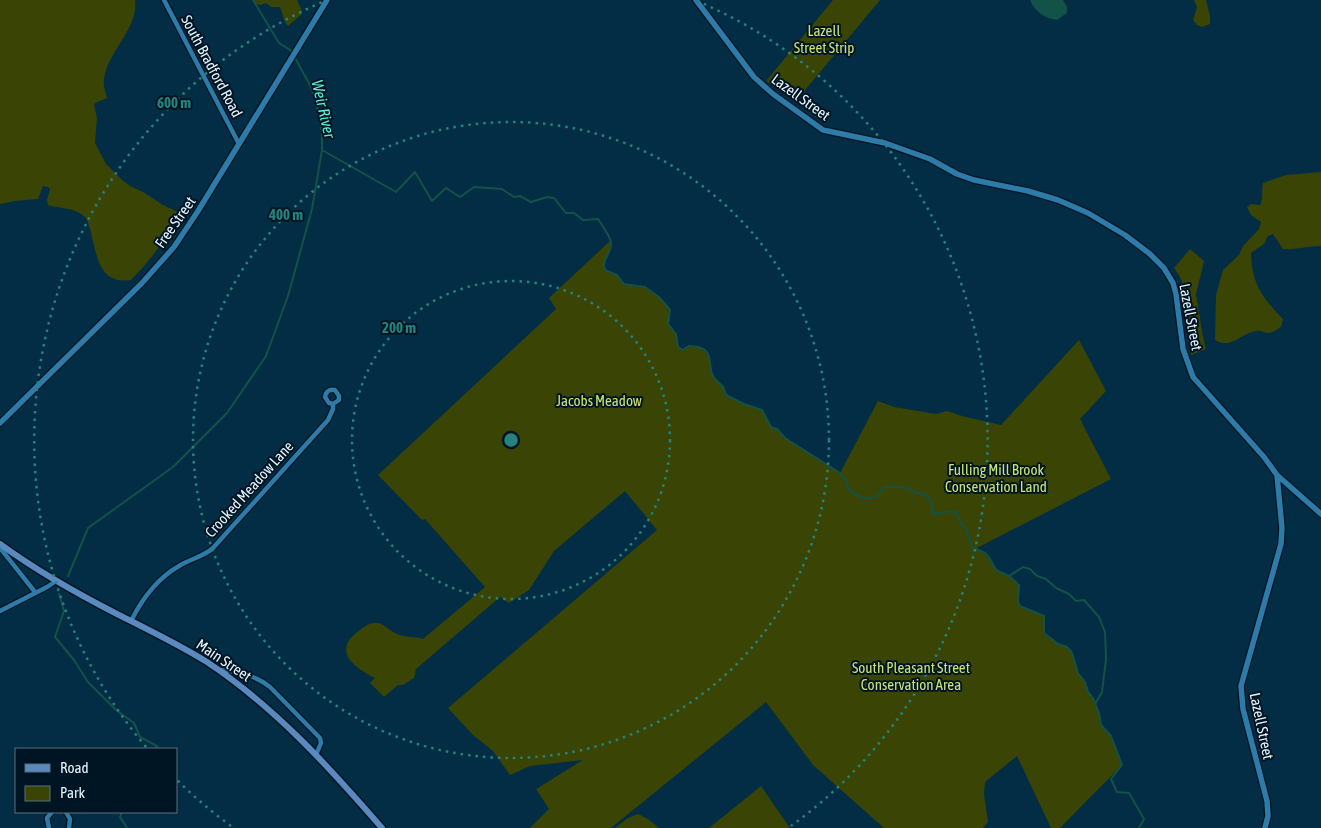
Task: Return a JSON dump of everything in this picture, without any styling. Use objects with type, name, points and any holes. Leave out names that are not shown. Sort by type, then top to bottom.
[{"type":"main road","name":"Main Street","points":[[0,546],[56,581],[184,648],[218,670],[255,698],[316,755],[382,828]]},
{"type":"street","name":"South Bradford Road","points":[[164,0],[240,144]]},
{"type":"street","name":"Free Street","points":[[0,423],[125,301],[159,264],[185,230],[240,144],[327,0]]},
{"type":"street","name":"Lazell Street","points":[[696,0],[754,76],[773,94],[823,130],[885,143],[930,158],[968,178],[986,184],[1028,191],[1063,202],[1095,217],[1131,239],[1150,254],[1169,274],[1176,294],[1183,349],[1193,377],[1264,457],[1277,475],[1282,528],[1281,544],[1243,674],[1241,693],[1242,709],[1267,801],[1268,816],[1265,828]]},
{"type":"street","name":"Crooked Meadow Lane","points":[[130,621],[143,599],[166,575],[178,566],[201,557],[213,548],[328,420],[333,404]]},
{"type":"street","points":[[1277,475],[1321,514]]},
{"type":"street","name":"Main Street","points":[[0,546],[34,592]]},
{"type":"street","points":[[15,567],[14,564],[18,556]]},
{"type":"street","points":[[0,611],[56,581]]},
{"type":"street","points":[[218,670],[237,671],[270,687],[320,738],[321,743],[316,755]]},
{"type":"street","points":[[49,828],[47,818],[51,813]]},
{"type":"street","points":[[67,813],[70,819],[68,828]]},
{"type":"green space","points":[[0,0],[135,0],[135,10],[128,30],[106,69],[104,88],[107,98],[94,105],[97,118],[95,143],[106,164],[121,179],[179,214],[158,249],[131,280],[118,280],[109,276],[98,261],[86,218],[73,210],[48,205],[47,200],[50,189],[48,187],[43,186],[38,199],[0,204]]},
{"type":"green space","points":[[252,0],[297,0],[302,14],[288,26],[280,7],[271,7],[266,3],[258,4]]},
{"type":"green space","name":"Lazell Street Strip","points":[[833,0],[880,0],[796,101],[766,81]]},
{"type":"green space","points":[[1194,0],[1206,0],[1210,24],[1202,27],[1193,20],[1197,7]]},
{"type":"green space","points":[[1321,172],[1321,246],[1283,249],[1273,234],[1268,236],[1264,244],[1251,253],[1256,282],[1269,304],[1283,319],[1281,327],[1271,333],[1252,332],[1226,343],[1215,340],[1216,295],[1223,270],[1239,255],[1243,246],[1259,229],[1261,222],[1251,215],[1247,207],[1251,204],[1260,205],[1263,183],[1286,175]]},
{"type":"green space","points":[[610,241],[610,248],[604,266],[605,270],[617,275],[624,284],[645,287],[659,297],[670,310],[668,324],[676,334],[680,348],[683,350],[689,346],[701,348],[706,352],[713,376],[724,386],[726,395],[762,410],[770,425],[777,429],[785,438],[840,473],[878,401],[894,407],[936,414],[947,411],[1001,425],[1079,340],[1106,391],[1080,419],[1111,479],[975,549],[988,557],[996,570],[1018,584],[1018,601],[1020,606],[1044,616],[1044,633],[1058,644],[1067,647],[1072,653],[1078,673],[1093,698],[1101,725],[1111,736],[1122,765],[1060,828],[1051,828],[1017,756],[985,782],[984,794],[988,822],[983,828],[884,828],[813,765],[766,702],[611,828],[530,828],[549,809],[536,789],[583,760],[530,766],[510,775],[493,751],[473,735],[448,708],[657,530],[625,491],[554,551],[529,590],[509,603],[500,597],[416,669],[414,678],[403,685],[398,685],[384,697],[370,683],[375,678],[361,670],[350,660],[346,647],[349,640],[366,626],[379,623],[400,635],[423,639],[485,587],[425,519],[422,520],[378,475],[556,309],[549,298]]},
{"type":"green space","points":[[1190,249],[1204,261],[1196,294],[1206,349],[1191,355],[1184,287],[1174,268]]},
{"type":"green space","points":[[761,786],[790,828],[709,828]]},
{"type":"green space","points":[[638,814],[659,828],[615,828],[628,818]]},
{"type":"shaded area","points":[[1030,0],[1063,0],[1067,7],[1067,13],[1057,20],[1048,18],[1037,11]]},
{"type":"waterway","name":"Weir River","points":[[253,0],[279,43],[290,50],[292,54]]},
{"type":"waterway","points":[[68,576],[88,528],[173,467],[227,413],[266,356],[288,296],[312,209],[322,150],[322,132],[316,101],[310,85],[295,58]]},
{"type":"waterway","points":[[322,150],[396,192],[415,172],[432,201],[446,188],[460,197],[474,187],[502,189],[514,197],[520,196],[531,202],[547,197],[554,198],[566,213],[574,213],[583,220],[598,219],[611,241],[611,248],[604,263],[605,270],[617,275],[624,284],[645,287],[659,297],[670,310],[668,324],[676,334],[678,347],[683,350],[689,346],[705,350],[709,356],[713,376],[722,386],[726,395],[762,410],[771,427],[777,429],[785,438],[840,473],[846,480],[847,487],[861,497],[871,498],[876,496],[883,487],[902,487],[926,495],[931,502],[933,514],[950,511],[956,512],[961,524],[965,527],[972,547],[985,553],[996,570],[1009,576],[1019,585],[1018,601],[1020,606],[1044,616],[1044,633],[1058,644],[1067,647],[1072,653],[1078,673],[1093,698],[1101,725],[1111,736],[1122,765],[1111,779],[1117,792],[1129,793],[1144,819],[1139,828]]},
{"type":"waterway","points":[[1009,576],[1023,567],[1030,569],[1037,576],[1046,579],[1056,588],[1069,594],[1076,601],[1084,600],[1099,617],[1105,632],[1106,659],[1102,692],[1095,704]]},
{"type":"waterway","points":[[59,594],[64,611],[55,637],[74,660],[88,682],[116,710],[134,723],[140,737],[157,746],[156,748]]},
{"type":"waterway","points":[[122,813],[120,817],[127,828]]},
{"type":"park label","name":"Jacobs Meadow","points":[[599,400]]},
{"type":"park label","name":"Fulling Mill Brook Conservation Land","points":[[996,478]]},
{"type":"park label","name":"South Pleasant Street Conservation Area","points":[[911,676]]}]
